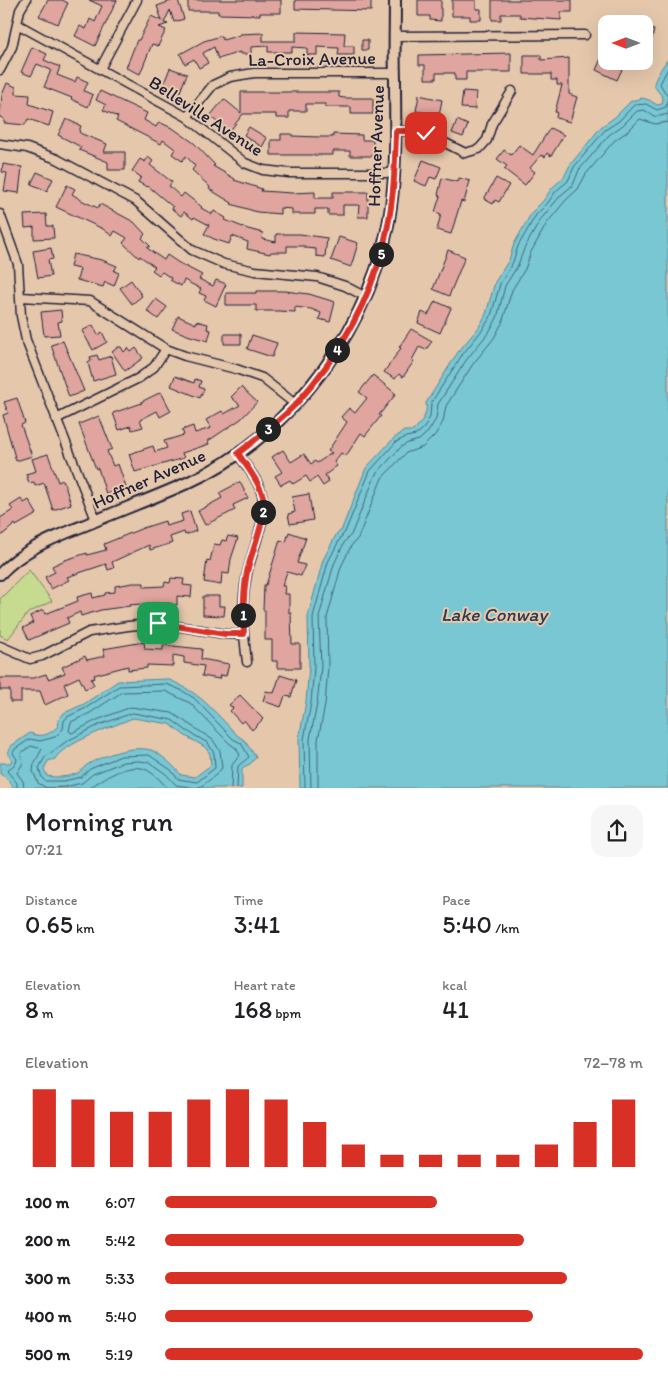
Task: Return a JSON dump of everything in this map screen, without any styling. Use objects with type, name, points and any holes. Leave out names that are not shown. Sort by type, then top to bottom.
[{"type":"main road","name":"Hoffner Avenue","points":[[0,574],[27,552],[50,539],[193,480],[215,469],[238,453],[295,404],[335,354],[366,297],[387,232],[395,172],[395,0]]},
{"type":"street","points":[[0,70],[12,47],[20,10],[26,0]]},
{"type":"street","points":[[100,68],[137,0]]},
{"type":"street","name":"Belleville Avenue","points":[[17,24],[187,117],[245,163],[263,170],[289,172],[395,172]]},
{"type":"street","points":[[395,36],[585,36]]},
{"type":"street","name":"La-Croix Avenue","points":[[187,117],[213,85],[230,77],[254,73],[395,73]]},
{"type":"street","points":[[396,131],[426,133],[465,153],[479,150],[487,140],[492,124],[512,91]]},
{"type":"street","points":[[0,144],[27,148],[57,159],[136,201],[192,250],[224,264],[255,271],[317,276],[345,286],[366,297]]},
{"type":"street","points":[[0,214],[18,264],[26,340],[96,520]]},
{"type":"street","points":[[21,297],[90,301],[166,349],[262,378],[295,404]]},
{"type":"street","points":[[56,419],[139,378],[154,366],[166,349]]},
{"type":"street","points":[[238,453],[260,488],[264,501],[263,512],[247,572],[244,593],[244,634],[247,662]]},
{"type":"street","points":[[0,646],[30,659],[42,656],[90,632],[158,623],[225,634],[244,634]]},
{"type":"green space","points":[[29,570],[52,601],[28,613],[8,639],[0,635],[0,599]]},
{"type":"water","name":"Lake Conway","points":[[668,59],[668,788],[300,788],[299,738],[306,702],[309,666],[308,616],[323,560],[337,533],[341,531],[366,468],[393,439],[404,431],[413,431],[421,422],[425,415],[426,403],[458,352],[479,327],[486,314],[495,282],[509,260],[514,244],[532,212],[564,177],[570,165],[601,127],[615,117],[631,101],[642,98],[657,105],[662,104],[663,98],[654,84]]},
{"type":"water","points":[[167,679],[205,702],[244,740],[256,757],[250,764],[242,768],[242,788],[13,788],[12,784],[0,774],[0,763],[12,761],[8,753],[11,746],[30,733],[45,735],[52,732],[58,726],[59,719],[64,713],[84,704],[118,681]],"holes":[[[133,718],[170,724],[184,735],[205,747],[210,754],[211,765],[195,777],[181,775],[159,754],[143,749],[127,750],[109,755],[87,765],[78,773],[67,776],[47,776],[44,769],[48,761],[55,759],[60,753],[78,741]]]},
{"type":"building","points":[[48,0],[62,0],[68,3],[58,24],[39,16]]},
{"type":"building","points":[[89,0],[117,0],[95,46],[75,36],[80,26],[86,29],[90,19],[95,22],[102,6]]},
{"type":"building","points":[[178,0],[184,19],[174,22],[170,10],[164,23],[168,24],[159,27],[166,30],[158,46],[152,44],[140,74],[126,68],[137,40],[139,40],[151,16],[162,21],[157,6]]},
{"type":"building","points":[[188,0],[281,0],[281,13],[260,13],[260,15],[218,14],[218,11],[188,11]]},
{"type":"building","points":[[295,0],[371,0],[371,11],[295,9]]},
{"type":"building","points":[[418,0],[441,0],[441,21],[430,20],[430,16],[418,16]]},
{"type":"building","points":[[452,0],[476,0],[476,9],[481,9],[481,20],[470,20],[470,16],[452,16]]},
{"type":"building","points":[[492,0],[572,0],[572,12],[561,12],[561,20],[520,17],[520,14],[501,14],[501,20],[492,20]]},
{"type":"building","points":[[296,32],[345,33],[344,46],[354,46],[354,55],[338,55],[339,48],[317,47],[317,55],[307,55],[307,48],[292,47],[292,52],[268,52],[268,46],[251,47],[251,54],[240,54],[240,52],[218,59],[214,47],[203,53],[208,63],[199,68],[194,59],[185,64],[180,54],[204,41],[221,36],[223,40],[240,34],[263,33],[263,41],[296,41]]},
{"type":"building","points":[[362,40],[368,40],[368,50],[362,50]]},
{"type":"building","points":[[32,47],[47,54],[44,60],[60,67],[57,75],[75,82],[77,77],[88,82],[84,91],[93,95],[88,107],[72,98],[44,87],[51,70],[37,64],[31,76],[21,72]]},
{"type":"building","points":[[511,53],[511,72],[466,72],[466,80],[455,80],[455,73],[436,73],[436,79],[425,79],[425,65],[419,65],[419,55]]},
{"type":"building","points":[[524,55],[541,55],[541,60],[569,58],[569,94],[577,97],[570,122],[556,118],[557,112],[555,112],[562,85],[557,85],[557,80],[551,80],[551,74],[524,74]]},
{"type":"building","points":[[598,65],[598,70],[622,70],[617,80],[596,70]]},
{"type":"building","points":[[170,68],[187,74],[179,94],[162,88]]},
{"type":"building","points":[[7,83],[16,87],[16,94],[30,95],[29,104],[53,112],[49,126],[28,119],[25,125],[4,123],[4,119],[0,117],[2,95]]},
{"type":"building","points":[[100,91],[147,113],[144,120],[156,127],[159,122],[174,129],[194,143],[215,165],[213,166],[234,180],[262,189],[261,191],[315,192],[315,198],[333,198],[333,192],[368,192],[368,217],[358,217],[359,205],[343,205],[343,215],[328,215],[328,209],[315,209],[315,214],[292,214],[292,209],[280,208],[280,214],[257,212],[231,204],[209,189],[210,187],[192,170],[195,166],[186,156],[182,161],[172,154],[175,149],[163,140],[161,144],[116,121],[118,117],[103,110],[106,105],[96,100]]},
{"type":"building","points":[[463,91],[476,92],[475,109],[461,108]]},
{"type":"building","points":[[241,92],[339,92],[339,97],[344,98],[373,98],[373,114],[351,114],[351,107],[325,107],[325,104],[306,104],[306,111],[289,111],[289,118],[276,118],[276,114],[243,114],[229,132],[210,116],[224,99],[241,113]]},
{"type":"building","points":[[419,95],[442,100],[438,121],[426,119],[427,113],[416,111]]},
{"type":"building","points":[[66,119],[81,126],[79,132],[82,134],[107,144],[104,152],[125,152],[125,170],[108,170],[108,162],[79,150],[81,147],[58,135]]},
{"type":"building","points":[[457,120],[468,125],[463,137],[452,133]]},
{"type":"building","points":[[249,127],[267,138],[262,147],[244,135]]},
{"type":"building","points":[[550,128],[564,135],[551,156],[547,153],[545,157],[541,155],[530,168],[535,172],[525,185],[504,169],[507,166],[497,159],[504,150],[511,155],[519,145],[533,155]]},
{"type":"building","points":[[281,134],[319,137],[333,137],[333,134],[362,135],[362,140],[373,140],[373,156],[350,156],[350,151],[333,151],[333,155],[271,155],[271,140],[281,140]]},
{"type":"building","points":[[148,157],[153,161],[150,165],[172,182],[169,186],[181,197],[184,193],[201,208],[212,214],[214,211],[226,218],[225,220],[263,233],[262,239],[276,242],[276,234],[300,234],[327,238],[325,257],[316,256],[316,249],[305,248],[305,246],[287,246],[287,252],[271,252],[270,254],[247,249],[248,242],[232,236],[229,244],[204,234],[209,225],[194,217],[193,219],[184,212],[181,216],[148,186],[138,182],[141,177],[132,171],[140,159],[145,162]]},
{"type":"building","points":[[423,160],[441,167],[436,179],[430,177],[426,186],[414,181]]},
{"type":"building","points":[[3,164],[22,167],[19,193],[4,191],[7,173],[2,172]]},
{"type":"building","points":[[37,172],[53,179],[47,191],[31,184]]},
{"type":"building","points":[[442,178],[458,182],[459,178],[470,181],[464,202],[461,201],[451,234],[437,230],[441,214],[435,212],[440,196],[438,195]]},
{"type":"building","points":[[496,178],[509,185],[499,202],[495,200],[493,204],[484,199]]},
{"type":"building","points":[[67,185],[75,189],[72,194],[83,201],[98,208],[100,204],[134,222],[145,234],[142,238],[150,246],[147,248],[164,260],[167,255],[202,275],[199,279],[213,286],[216,280],[226,284],[216,306],[204,300],[206,296],[199,293],[201,289],[184,280],[181,286],[170,280],[171,278],[162,272],[159,275],[152,270],[155,267],[140,256],[139,258],[123,243],[127,238],[115,231],[112,236],[103,229],[56,207]]},
{"type":"building","points":[[46,214],[47,226],[53,226],[54,238],[34,239],[34,227],[25,228],[24,215]]},
{"type":"building","points":[[339,237],[358,243],[351,267],[331,260]]},
{"type":"building","points":[[51,248],[53,259],[48,260],[51,276],[38,278],[33,251]]},
{"type":"building","points":[[448,250],[465,257],[449,296],[433,289]]},
{"type":"building","points":[[73,254],[102,260],[117,266],[114,271],[119,273],[114,286],[105,282],[103,287],[77,280],[80,269],[70,267]]},
{"type":"building","points":[[131,280],[142,296],[132,304],[120,288]]},
{"type":"building","points":[[256,291],[285,291],[309,294],[335,302],[330,322],[319,319],[321,313],[311,309],[295,307],[295,312],[256,311],[256,305],[226,305],[226,293],[256,293]]},
{"type":"building","points":[[156,299],[167,307],[158,319],[147,311]]},
{"type":"building","points":[[435,301],[451,308],[440,333],[418,323],[422,312],[428,315]]},
{"type":"building","points":[[61,310],[62,321],[58,322],[60,335],[44,336],[41,312]]},
{"type":"building","points":[[178,316],[196,324],[196,321],[208,324],[207,329],[211,330],[208,341],[172,329]]},
{"type":"building","points":[[93,325],[98,335],[102,332],[107,342],[93,350],[82,331]]},
{"type":"building","points":[[411,329],[432,341],[426,350],[419,347],[412,360],[414,361],[403,377],[399,374],[395,379],[384,372],[401,348],[399,347]]},
{"type":"building","points":[[224,334],[241,334],[241,344],[224,344]]},
{"type":"building","points":[[252,335],[277,343],[272,357],[247,349]]},
{"type":"building","points":[[63,341],[84,391],[69,397],[51,345]]},
{"type":"building","points":[[121,347],[124,352],[128,348],[131,352],[136,348],[143,358],[125,371],[112,352]]},
{"type":"building","points":[[97,355],[99,360],[111,356],[116,374],[93,381],[88,363],[91,361],[90,357]]},
{"type":"building","points":[[373,375],[396,394],[365,436],[361,433],[346,456],[341,453],[334,462],[337,466],[325,475],[329,482],[323,486],[317,477],[310,482],[306,476],[293,484],[290,480],[281,485],[275,476],[282,472],[272,457],[283,450],[291,462],[304,454],[311,464],[315,461],[317,463],[332,453],[328,451],[347,422],[341,417],[349,408],[355,413],[367,398],[359,392]]},
{"type":"building","points":[[175,376],[194,383],[195,379],[201,381],[199,387],[204,389],[200,398],[171,386]]},
{"type":"building","points":[[241,387],[257,402],[241,419],[208,441],[209,444],[182,453],[184,458],[135,472],[129,454],[153,446],[155,452],[167,448],[164,441],[184,435],[182,430],[193,426],[195,433],[211,428],[206,420],[222,411],[224,414],[240,405],[231,397]]},
{"type":"building","points":[[161,392],[171,411],[160,417],[157,411],[140,420],[143,427],[132,430],[131,426],[119,430],[113,413],[142,403]]},
{"type":"building","points":[[17,398],[25,423],[21,425],[32,456],[16,461],[3,415],[8,413],[4,402]]},
{"type":"building","points":[[99,416],[112,449],[107,451],[113,466],[118,464],[126,487],[106,494],[98,468],[96,469],[79,424]]},
{"type":"building","points":[[48,454],[58,482],[63,480],[71,504],[53,510],[44,483],[35,486],[34,482],[29,483],[26,474],[36,471],[32,459]]},
{"type":"building","points":[[240,482],[248,498],[233,505],[235,510],[205,525],[198,511],[222,498],[219,493]]},
{"type":"building","points":[[309,494],[313,520],[290,524],[288,514],[295,512],[292,497]]},
{"type":"building","points":[[21,499],[24,503],[29,500],[37,514],[16,526],[15,524],[0,537],[0,518],[13,510],[10,506]]},
{"type":"building","points":[[190,511],[196,531],[185,535],[184,532],[170,537],[172,543],[150,550],[149,545],[112,562],[114,568],[108,570],[106,564],[67,577],[69,580],[51,589],[45,577],[55,572],[52,566],[87,553],[87,555],[106,550],[104,544],[143,528],[165,521],[166,526],[183,521],[181,514]]},
{"type":"building","points":[[289,532],[306,538],[297,563],[305,565],[301,576],[287,572],[282,586],[285,586],[284,594],[289,594],[292,644],[300,644],[300,668],[277,668],[277,661],[272,661],[272,640],[265,640],[264,585],[266,585],[280,540],[286,542]]},
{"type":"building","points":[[228,536],[238,538],[231,559],[229,574],[222,573],[221,585],[204,582],[207,560],[210,561],[214,544],[220,545],[222,540],[226,541]]},
{"type":"building","points":[[171,578],[184,579],[183,585],[192,586],[191,597],[177,596],[177,605],[155,603],[129,605],[81,616],[80,612],[67,618],[69,623],[29,640],[23,628],[33,623],[30,616],[43,610],[45,614],[78,601],[77,597],[92,593],[93,598],[105,595],[105,593],[115,592],[115,586],[133,583],[144,583],[144,587],[164,586],[165,582],[170,583]]},
{"type":"building","points":[[203,596],[219,596],[219,606],[225,606],[224,616],[203,615]]},
{"type":"building","points":[[144,642],[145,649],[163,650],[163,645],[202,649],[201,659],[229,664],[226,676],[220,675],[219,679],[202,676],[204,666],[184,663],[184,657],[173,655],[173,666],[147,665],[147,668],[128,670],[128,666],[94,675],[95,678],[91,679],[94,685],[85,689],[79,677],[64,684],[68,694],[45,705],[40,691],[21,691],[21,702],[10,702],[10,690],[0,690],[0,678],[33,678],[46,674],[48,679],[65,673],[62,667],[85,656],[87,660],[105,656],[103,649]]},
{"type":"building","points":[[280,675],[296,680],[291,697],[285,696],[281,707],[263,701],[266,691],[274,693]]},
{"type":"building","points":[[240,695],[263,719],[252,730],[244,720],[241,723],[230,711],[233,708],[229,705]]},
{"type":"route","points":[[158,623],[225,634],[244,634],[244,593],[247,572],[263,512],[264,501],[260,488],[238,453],[295,404],[320,375],[354,322],[366,297],[387,232],[395,172],[396,131],[426,133]]}]
